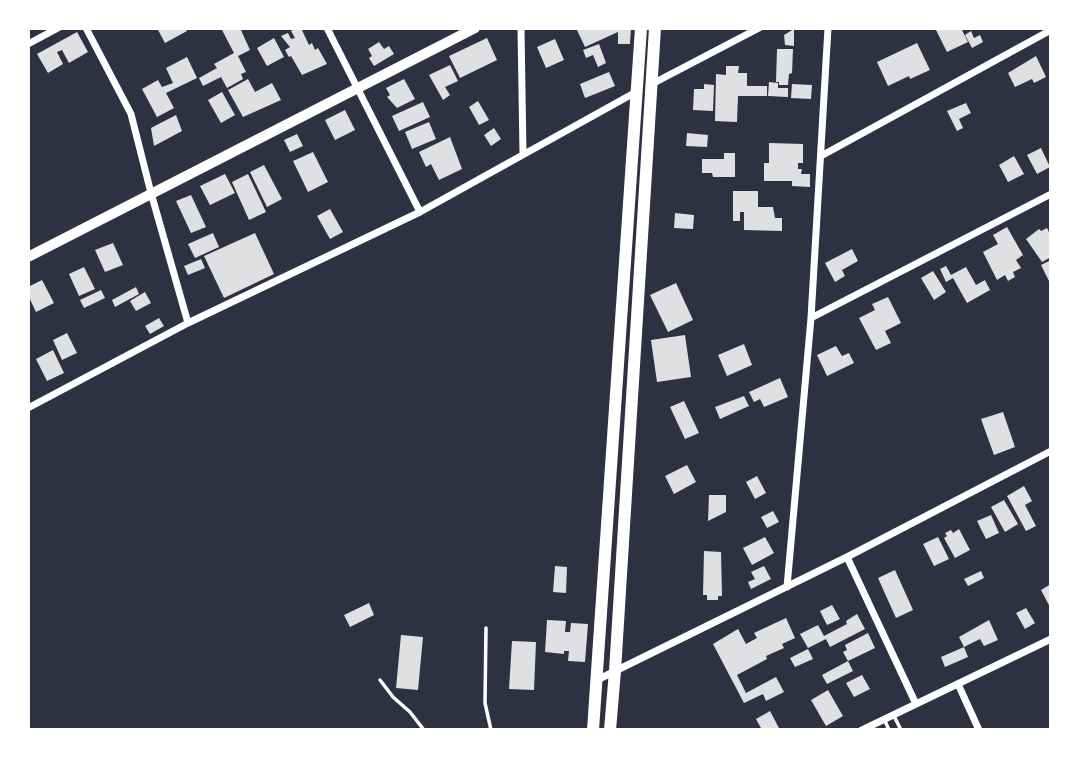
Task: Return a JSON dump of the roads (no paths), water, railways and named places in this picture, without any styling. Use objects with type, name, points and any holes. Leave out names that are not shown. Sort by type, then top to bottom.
[{"type":"main road","points":[[593,730],[642,28]]},
{"type":"main road","points":[[610,730],[655,28]]},
{"type":"street","points":[[28,44],[58,28]]},
{"type":"street","points":[[86,28],[131,114],[188,323]]},
{"type":"street","points":[[327,28],[420,212]]},
{"type":"street","points":[[28,257],[475,28]]},
{"type":"street","points":[[521,28],[523,153]]},
{"type":"street","points":[[28,408],[188,323],[420,212],[637,91],[759,28]]},
{"type":"street","points":[[787,587],[811,318],[828,28]]},
{"type":"street","points":[[821,156],[1051,30]]},
{"type":"street","points":[[811,318],[1051,194]]},
{"type":"street","points":[[597,680],[847,557],[1051,451]]},
{"type":"street","points":[[847,557],[916,704]]},
{"type":"street","points":[[862,730],[1051,639]]},
{"type":"street","points":[[958,684],[979,730]]},
{"type":"lane","points":[[486,628],[485,703],[491,730]]},
{"type":"lane","points":[[380,680],[424,730]]},
{"type":"lane","points":[[894,715],[901,730]]},
{"type":"lane","points":[[884,719],[889,730]]}]
